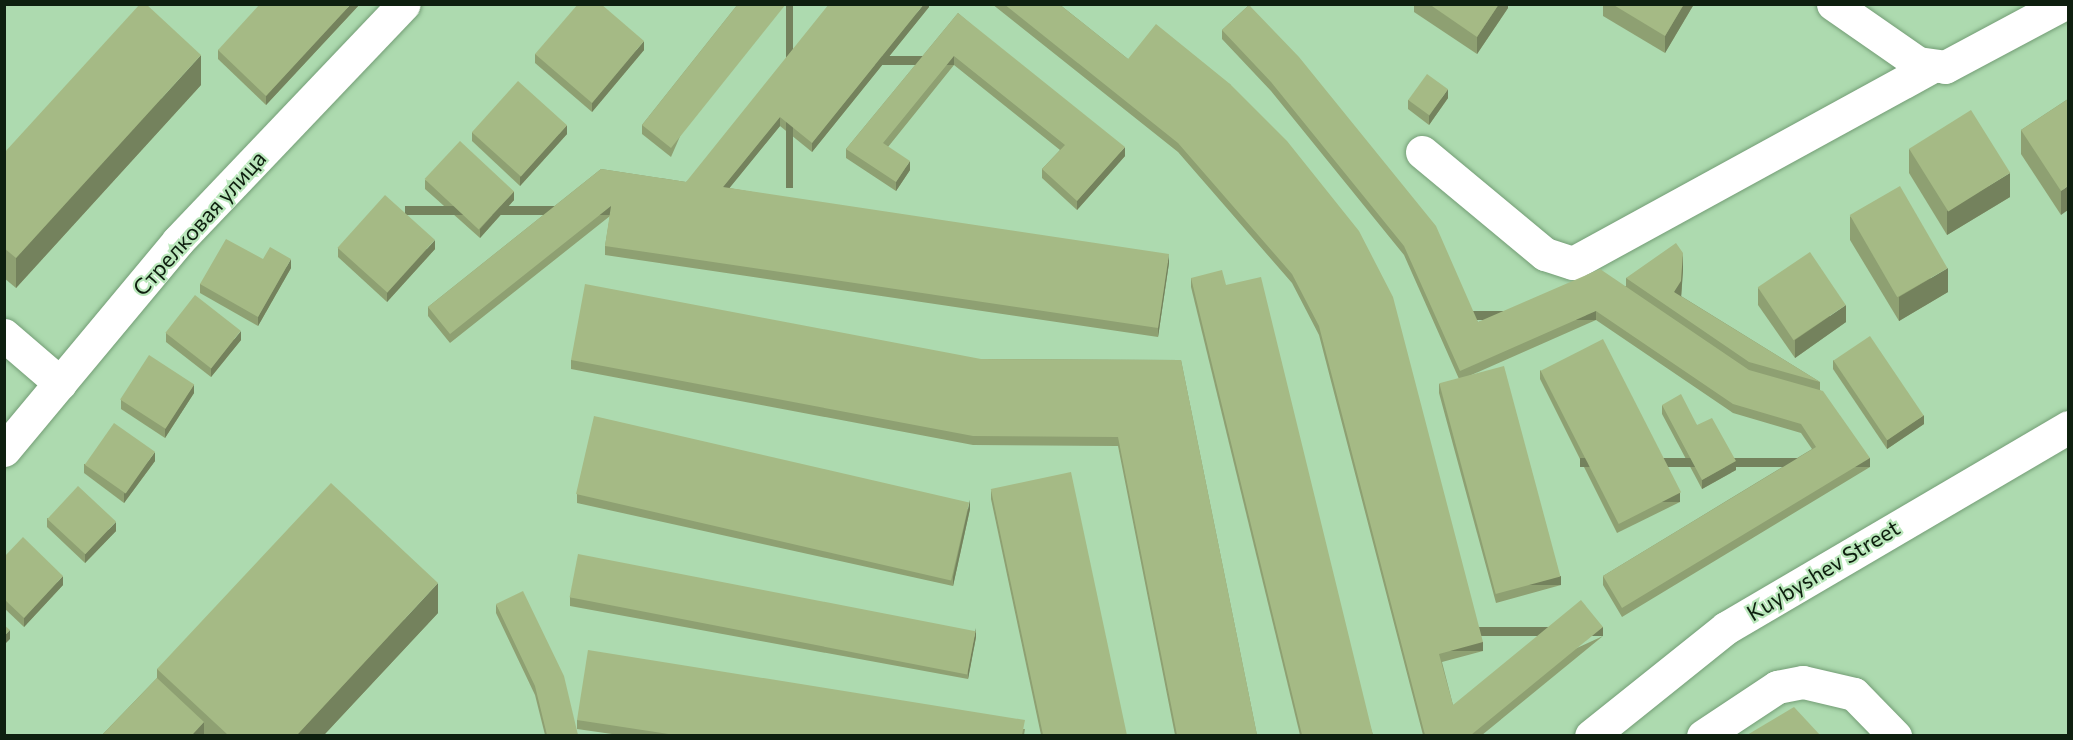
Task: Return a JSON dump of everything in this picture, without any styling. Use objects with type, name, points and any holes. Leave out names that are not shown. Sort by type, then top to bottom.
[{"type":"street","name":"Стрелковая улица","points":[[4,450],[178,241],[404,4]]},
{"type":"street","points":[[1833,4],[1945,66]]},
{"type":"street","points":[[1422,152],[1545,254],[1573,263],[2063,4]]},
{"type":"street","points":[[4,334],[60,383]]},
{"type":"street","name":"Kuybyshev Street","points":[[1591,735],[1726,628],[2068,427]]},
{"type":"street","points":[[1703,735],[1777,687],[1803,682],[1854,694],[1895,735]]},
{"type":"building","points":[[140,4],[146,4],[201,55],[16,258],[4,248],[4,153]]},
{"type":"building","points":[[260,4],[351,4],[266,96],[218,50]]},
{"type":"building","points":[[578,4],[601,4],[644,41],[592,103],[535,54]]},
{"type":"building","points":[[738,4],[786,4],[671,148],[642,125]]},
{"type":"building","points":[[829,4],[924,4],[812,143],[780,117],[723,187],[1169,254],[1158,328],[605,246],[611,206],[450,334],[428,307],[601,169],[686,182]]},
{"type":"building","points":[[1004,4],[1059,4],[1128,59],[1156,24],[1230,84],[1287,141],[1359,231],[1393,297],[1483,642],[1439,654],[1453,705],[1581,600],[1603,627],[1471,735],[1425,735],[1319,326],[1292,274],[1178,143]]},
{"type":"building","points":[[1429,4],[1499,4],[1477,37]]},
{"type":"building","points":[[1612,4],[1684,4],[1665,36]]},
{"type":"building","points":[[1249,5],[1299,57],[1436,226],[1478,322],[1600,269],[1749,370],[1823,391],[1870,458],[1622,608],[1603,576],[1816,447],[1801,424],[1733,404],[1596,311],[1460,371],[1404,246],[1271,82],[1222,30]]},
{"type":"building","points":[[958,13],[1125,147],[1077,201],[1042,169],[1065,145],[954,56],[883,143],[910,161],[896,182],[846,149]]},
{"type":"building","points":[[1427,74],[1448,89],[1429,115],[1408,100]]},
{"type":"building","points":[[518,81],[567,125],[521,176],[472,132]]},
{"type":"building","points":[[2068,99],[2068,186],[2061,191],[2021,130]]},
{"type":"building","points":[[1971,110],[2010,173],[1948,211],[1909,149]]},
{"type":"building","points":[[460,141],[514,191],[479,229],[425,179]]},
{"type":"building","points":[[1900,186],[1948,268],[1897,297],[1850,215]]},
{"type":"building","points":[[385,195],[435,240],[387,293],[337,248]]},
{"type":"building","points":[[226,239],[263,259],[270,247],[291,259],[258,317],[200,284]]},
{"type":"building","points":[[1676,243],[1683,253],[1681,281],[1674,292],[1820,382],[1749,362],[1626,278]]},
{"type":"building","points":[[1810,252],[1846,305],[1794,340],[1758,287]]},
{"type":"building","points":[[1222,270],[1226,285],[1261,277],[1373,735],[1302,735],[1191,278]]},
{"type":"building","points":[[585,284],[981,359],[1181,360],[1257,735],[1177,735],[1118,437],[973,436],[571,360]]},
{"type":"building","points":[[195,295],[241,331],[211,369],[165,333]]},
{"type":"building","points":[[1870,336],[1924,416],[1887,440],[1834,361]]},
{"type":"building","points":[[1603,339],[1681,492],[1619,524],[1541,371]]},
{"type":"building","points":[[149,355],[194,384],[165,429],[120,399]]},
{"type":"building","points":[[1504,366],[1560,577],[1496,594],[1439,383]]},
{"type":"building","points":[[1681,394],[1697,425],[1712,418],[1736,461],[1702,480],[1662,405]]},
{"type":"building","points":[[594,416],[969,503],[951,581],[576,494]]},
{"type":"building","points":[[114,423],[155,452],[126,493],[85,465]]},
{"type":"building","points":[[1071,472],[1127,735],[1043,736],[991,489]]},
{"type":"building","points":[[331,483],[438,583],[297,735],[228,735],[157,669]]},
{"type":"building","points":[[78,486],[116,521],[85,554],[47,519]]},
{"type":"building","points":[[23,537],[63,576],[24,618],[4,599],[4,557]]},
{"type":"building","points":[[578,554],[976,631],[967,674],[570,597]]},
{"type":"building","points":[[523,591],[564,676],[578,735],[547,735],[535,686],[496,604]]},
{"type":"building","points":[[4,625],[10,630],[4,636]]},
{"type":"building","points":[[588,650],[1025,720],[1022,735],[675,735],[577,720]]},
{"type":"building","points":[[157,678],[204,722],[192,735],[102,735]]},
{"type":"building","points":[[1794,707],[1820,735],[1747,735]]}]
